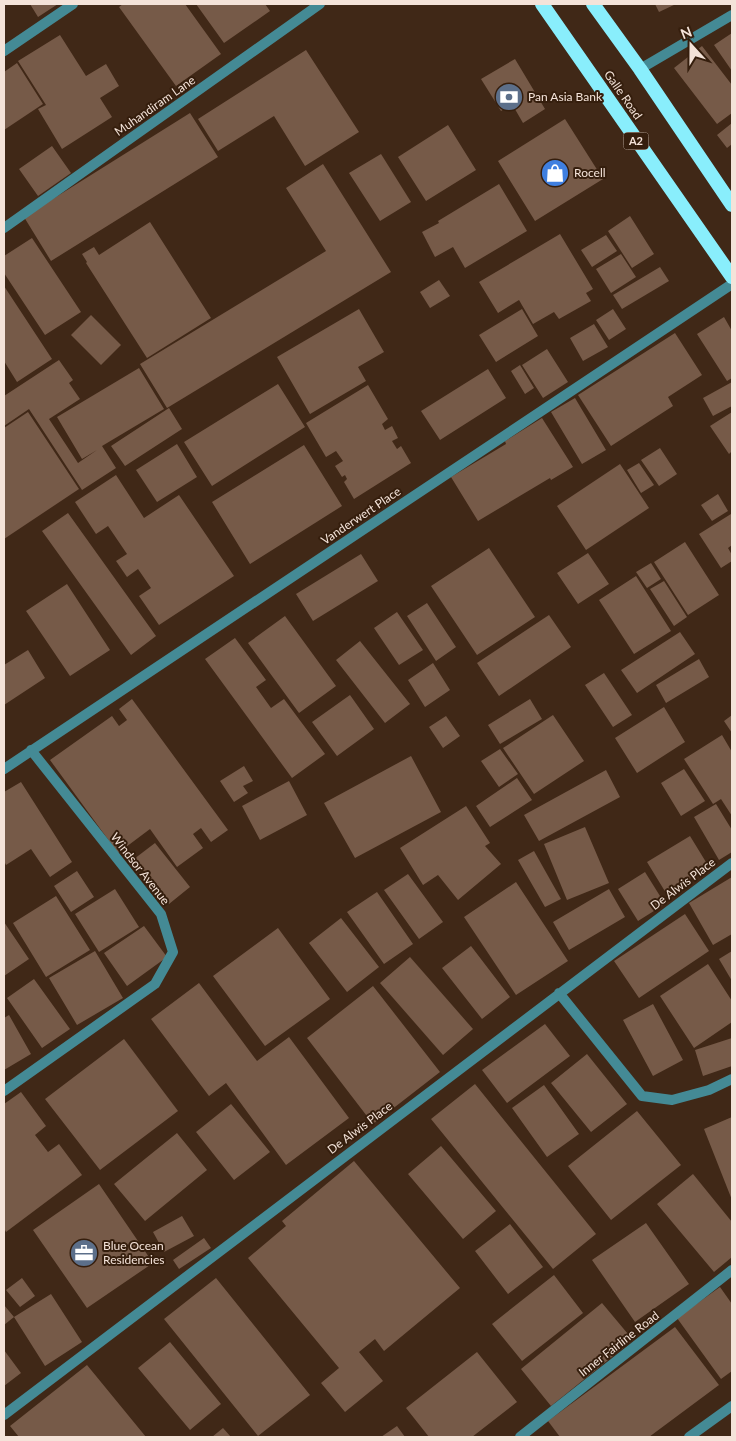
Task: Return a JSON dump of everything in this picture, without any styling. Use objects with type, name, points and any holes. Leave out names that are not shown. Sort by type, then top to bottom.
[{"type":"highway","name":"Galle Road","points":[[542,4],[732,278]]},
{"type":"highway","points":[[593,4],[640,69],[732,206]]},
{"type":"street","points":[[4,50],[73,4]]},
{"type":"street","name":"Muhandiram Lane","points":[[4,228],[320,4]]},
{"type":"street","points":[[640,69],[732,15]]},
{"type":"street","name":"Vanderwert Place","points":[[4,769],[732,284]]},
{"type":"street","name":"Windsor Avenue","points":[[4,1092],[154,984],[173,952],[161,914],[31,750]]},
{"type":"street","name":"De Alwis Place","points":[[4,1415],[558,993],[732,863]]},
{"type":"street","points":[[558,993],[642,1096],[672,1100],[709,1090],[732,1079]]},
{"type":"street","name":"Inner Fairline Road","points":[[520,1437],[732,1270]]},
{"type":"street","points":[[689,1437],[732,1406]]},
{"type":"building","points":[[30,4],[58,4],[38,17]]},
{"type":"building","points":[[123,4],[185,4],[221,54],[176,86],[119,7]]},
{"type":"building","points":[[196,4],[265,4],[270,11],[224,43]]},
{"type":"building","points":[[655,4],[676,4],[659,12]]},
{"type":"building","points":[[732,33],[732,71],[714,45]]},
{"type":"building","points":[[60,35],[86,76],[106,64],[119,86],[100,98],[112,117],[62,149],[38,109],[46,105],[18,61]]},
{"type":"building","points":[[702,46],[732,85],[732,113],[717,124],[674,68]]},
{"type":"building","points":[[306,50],[359,132],[305,166],[274,116],[218,151],[198,119]]},
{"type":"building","points":[[515,59],[545,109],[523,123],[512,104],[501,111],[481,79]]},
{"type":"building","points":[[17,63],[43,104],[4,130],[4,72]]},
{"type":"building","points":[[190,113],[218,157],[51,261],[24,217]]},
{"type":"building","points":[[565,119],[603,179],[535,221],[498,161]]},
{"type":"building","points":[[732,123],[732,144],[727,148],[717,135]]},
{"type":"building","points":[[448,125],[476,170],[426,201],[398,157]]},
{"type":"building","points":[[52,146],[71,173],[38,196],[19,169]]},
{"type":"building","points":[[381,154],[411,202],[380,221],[349,173]]},
{"type":"building","points":[[323,164],[391,272],[167,408],[140,364],[326,251],[286,188]]},
{"type":"building","points":[[499,184],[527,231],[465,268],[453,247],[435,257],[422,232]]},
{"type":"building","points":[[630,216],[654,254],[632,268],[608,231]]},
{"type":"building","points":[[150,222],[211,318],[147,358],[82,254],[94,247],[99,255]]},
{"type":"building","points":[[560,234],[593,289],[586,293],[591,301],[559,319],[554,312],[533,324],[519,300],[498,313],[479,282]]},
{"type":"building","points":[[606,235],[617,251],[592,267],[581,250]]},
{"type":"building","points":[[32,238],[81,312],[45,335],[4,273],[4,256]]},
{"type":"building","points":[[621,254],[636,277],[611,293],[596,269]]},
{"type":"building","points":[[660,267],[669,281],[622,309],[613,295]]},
{"type":"building","points":[[439,280],[450,296],[430,308],[420,292]]},
{"type":"building","points":[[4,286],[52,359],[17,382],[4,361]]},
{"type":"building","points":[[359,309],[384,352],[358,367],[366,381],[310,414],[277,357]]},
{"type":"building","points":[[522,309],[538,336],[496,362],[479,335]]},
{"type":"building","points":[[613,309],[626,329],[609,340],[596,320]]},
{"type":"building","points":[[91,315],[121,345],[101,365],[71,335]]},
{"type":"building","points":[[724,317],[732,331],[732,378],[727,381],[697,334]]},
{"type":"building","points":[[594,324],[608,347],[583,361],[570,338]]},
{"type":"building","points":[[675,333],[702,375],[668,397],[673,406],[611,446],[578,395]]},
{"type":"building","points":[[547,349],[568,382],[543,398],[522,365]]},
{"type":"building","points":[[59,360],[73,380],[69,383],[80,399],[49,419],[78,463],[97,450],[82,459],[57,417],[139,368],[164,409],[102,446],[116,468],[82,490],[29,409],[4,426],[4,396]]},
{"type":"building","points":[[520,365],[534,388],[525,394],[511,371]]},
{"type":"building","points":[[488,369],[506,398],[440,440],[421,411]]},
{"type":"building","points":[[732,382],[732,406],[713,416],[703,398]]},
{"type":"building","points":[[278,384],[305,427],[212,486],[184,442]]},
{"type":"building","points":[[368,385],[388,419],[382,424],[385,430],[392,426],[398,438],[392,441],[397,449],[401,446],[411,463],[354,499],[344,482],[347,479],[345,475],[342,477],[335,466],[343,461],[336,451],[326,457],[306,423]]},
{"type":"building","points":[[575,398],[606,450],[582,464],[551,412]]},
{"type":"building","points":[[169,408],[182,429],[125,466],[111,446]]},
{"type":"building","points":[[28,412],[79,489],[4,539],[4,428]]},
{"type":"building","points":[[732,412],[732,451],[729,454],[710,426]]},
{"type":"building","points":[[542,418],[573,467],[551,480],[550,478],[478,521],[451,477],[506,444],[505,441]]},
{"type":"building","points":[[177,444],[197,477],[157,502],[136,470]]},
{"type":"building","points":[[304,445],[342,506],[250,564],[212,502]]},
{"type":"building","points":[[660,448],[677,474],[659,486],[641,460]]},
{"type":"building","points":[[639,463],[654,485],[641,493],[627,470]]},
{"type":"building","points":[[620,464],[649,508],[586,550],[557,506]]},
{"type":"building","points":[[116,475],[144,518],[179,495],[234,576],[159,625],[139,596],[151,588],[138,569],[127,577],[116,561],[127,554],[108,526],[96,534],[75,502]]},
{"type":"building","points":[[718,494],[728,511],[712,521],[701,505]]},
{"type":"building","points":[[68,513],[156,636],[131,655],[42,531]]},
{"type":"building","points":[[731,514],[732,545],[728,548],[732,555],[732,561],[721,568],[699,534]]},
{"type":"building","points":[[685,542],[719,595],[688,615],[654,562]]},
{"type":"building","points":[[489,548],[535,617],[477,655],[431,586]]},
{"type":"building","points":[[588,553],[609,584],[578,604],[557,573]]},
{"type":"building","points":[[361,554],[378,581],[313,621],[296,594]]},
{"type":"building","points":[[651,563],[661,579],[647,588],[636,572]]},
{"type":"building","points":[[636,576],[671,631],[634,654],[599,600]]},
{"type":"building","points":[[664,581],[687,617],[674,626],[650,589]]},
{"type":"building","points":[[67,584],[110,650],[70,676],[26,611]]},
{"type":"building","points":[[427,603],[456,647],[436,661],[407,616]]},
{"type":"building","points":[[397,612],[423,650],[399,665],[374,628]]},
{"type":"building","points":[[549,615],[571,647],[499,696],[477,663]]},
{"type":"building","points":[[285,616],[336,686],[299,713],[248,643]]},
{"type":"building","points":[[680,632],[695,654],[637,693],[621,670]]},
{"type":"building","points":[[235,638],[266,680],[256,687],[271,708],[284,699],[325,754],[292,778],[205,659]]},
{"type":"building","points":[[360,641],[410,704],[385,723],[336,660]]},
{"type":"building","points":[[28,650],[45,678],[4,705],[4,665]]},
{"type":"building","points":[[699,659],[709,677],[666,703],[656,685]]},
{"type":"building","points":[[433,663],[450,690],[425,707],[408,680]]},
{"type":"building","points":[[604,673],[632,715],[613,727],[585,685]]},
{"type":"building","points":[[350,695],[374,729],[337,756],[312,722]]},
{"type":"building","points":[[132,699],[228,830],[211,842],[201,828],[193,834],[203,848],[177,867],[150,829],[118,853],[50,760],[112,716],[119,726],[127,720],[119,709]]},
{"type":"building","points":[[530,699],[542,719],[500,744],[488,725]]},
{"type":"building","points":[[664,707],[685,742],[637,773],[615,738]]},
{"type":"building","points":[[553,715],[584,761],[534,794],[503,748]]},
{"type":"building","points":[[732,715],[732,733],[724,721]]},
{"type":"building","points":[[446,716],[460,736],[443,748],[429,727]]},
{"type":"building","points":[[722,735],[732,752],[732,816],[721,799],[713,804],[684,759]]},
{"type":"building","points":[[500,749],[518,774],[499,787],[481,761]]},
{"type":"building","points":[[411,756],[441,812],[355,858],[324,803]]},
{"type":"building","points":[[244,766],[253,781],[243,786],[248,793],[234,802],[220,781]]},
{"type":"building","points":[[684,769],[705,801],[681,816],[661,783]]},
{"type":"building","points":[[606,770],[620,797],[539,841],[524,815]]},
{"type":"building","points":[[517,778],[532,800],[490,827],[476,806]]},
{"type":"building","points":[[289,781],[307,815],[260,840],[242,806]]},
{"type":"building","points":[[21,782],[72,862],[50,877],[31,849],[6,865],[4,861],[4,792]]},
{"type":"building","points":[[716,804],[732,830],[732,852],[719,860],[694,817]]},
{"type":"building","points":[[466,806],[490,843],[485,846],[501,864],[458,900],[438,875],[423,885],[400,848]]},
{"type":"building","points":[[585,827],[609,883],[567,900],[544,844]]},
{"type":"building","points":[[690,836],[709,867],[666,893],[647,862]]},
{"type":"building","points":[[155,843],[190,887],[169,904],[134,859]]},
{"type":"building","points":[[534,851],[561,899],[545,907],[518,860]]},
{"type":"building","points":[[77,871],[94,897],[71,912],[54,886]]},
{"type":"building","points":[[645,872],[665,904],[638,921],[618,889]]},
{"type":"building","points":[[408,874],[443,922],[419,939],[384,890]]},
{"type":"building","points":[[732,877],[732,934],[713,945],[689,903]]},
{"type":"building","points":[[516,882],[568,961],[516,995],[464,917]]},
{"type":"building","points":[[115,889],[139,927],[99,952],[75,914]]},
{"type":"building","points":[[609,889],[625,917],[569,950],[553,922]]},
{"type":"building","points":[[377,892],[413,944],[384,964],[347,912]]},
{"type":"building","points":[[56,896],[90,950],[46,977],[13,923]]},
{"type":"building","points":[[685,914],[709,951],[639,998],[614,961]]},
{"type":"building","points":[[341,918],[379,967],[347,992],[309,943]]},
{"type":"building","points":[[4,922],[29,959],[4,976]]},
{"type":"building","points":[[144,926],[167,957],[127,986],[104,953]]},
{"type":"building","points":[[278,928],[330,999],[265,1046],[213,976]]},
{"type":"building","points":[[471,946],[510,997],[482,1019],[442,968]]},
{"type":"building","points":[[95,951],[123,998],[77,1025],[49,978]]},
{"type":"building","points":[[732,951],[732,981],[719,959]]},
{"type":"building","points":[[410,957],[473,1029],[443,1055],[380,983]]},
{"type":"building","points":[[708,964],[732,1001],[732,1022],[694,1048],[660,996]]},
{"type":"building","points":[[34,979],[70,1029],[42,1048],[7,998]]},
{"type":"building","points":[[199,983],[257,1061],[289,1037],[349,1118],[286,1165],[226,1083],[209,1096],[151,1019]]},
{"type":"building","points":[[373,986],[440,1072],[373,1124],[307,1038]]},
{"type":"building","points":[[653,1004],[683,1060],[653,1076],[623,1020]]},
{"type":"building","points":[[9,1015],[31,1054],[4,1070],[4,1018]]},
{"type":"building","points":[[545,1024],[570,1056],[507,1103],[482,1070]]},
{"type":"building","points":[[732,1038],[732,1066],[703,1076],[695,1050]]},
{"type":"building","points":[[124,1039],[178,1111],[100,1170],[45,1099]]},
{"type":"building","points":[[587,1054],[627,1104],[591,1132],[551,1083]]},
{"type":"building","points":[[475,1084],[596,1234],[553,1269],[431,1119]]},
{"type":"building","points":[[544,1085],[579,1134],[547,1157],[512,1108]]},
{"type":"building","points":[[21,1092],[46,1126],[35,1135],[48,1152],[59,1144],[82,1175],[6,1232],[4,1228],[4,1104]]},
{"type":"building","points":[[231,1104],[270,1152],[234,1180],[196,1132]]},
{"type":"building","points":[[637,1111],[681,1165],[611,1220],[568,1166]]},
{"type":"building","points":[[732,1117],[732,1200],[704,1129]]},
{"type":"building","points":[[177,1133],[207,1170],[145,1221],[114,1184]]},
{"type":"building","points":[[441,1146],[496,1211],[463,1239],[408,1174]]},
{"type":"building","points":[[354,1161],[460,1288],[384,1351],[375,1339],[359,1352],[383,1381],[345,1412],[321,1383],[339,1368],[248,1258],[286,1226],[282,1221]]},
{"type":"building","points":[[693,1174],[732,1222],[732,1257],[714,1272],[657,1204]]},
{"type":"building","points":[[99,1184],[153,1263],[87,1308],[33,1230]]},
{"type":"building","points":[[182,1216],[194,1236],[164,1252],[153,1232]]},
{"type":"building","points":[[646,1223],[689,1284],[635,1322],[592,1260]]},
{"type":"building","points":[[510,1224],[543,1267],[508,1294],[475,1251]]},
{"type":"building","points":[[204,1238],[211,1248],[179,1269],[173,1260]]},
{"type":"building","points":[[554,1275],[583,1313],[522,1361],[492,1324]]},
{"type":"building","points":[[22,1278],[35,1296],[20,1307],[6,1290]]},
{"type":"building","points":[[216,1278],[310,1395],[258,1436],[164,1319]]},
{"type":"building","points":[[720,1287],[732,1304],[732,1371],[721,1379],[677,1318]]},
{"type":"building","points":[[51,1294],[82,1342],[45,1366],[14,1317]]},
{"type":"building","points":[[602,1303],[633,1340],[551,1406],[521,1369]]},
{"type":"building","points":[[4,1305],[14,1317],[4,1325]]},
{"type":"building","points":[[675,1327],[719,1385],[649,1437],[560,1437],[548,1421]]},
{"type":"building","points":[[170,1342],[221,1404],[190,1430],[138,1368]]},
{"type":"building","points":[[4,1350],[21,1373],[4,1386]]},
{"type":"building","points":[[477,1352],[517,1402],[472,1437],[429,1437],[406,1408]]},
{"type":"building","points":[[87,1365],[146,1437],[19,1437],[10,1426]]},
{"type":"building","points":[[397,1426],[405,1437],[381,1437]]},
{"type":"building","points":[[223,1428],[231,1437],[212,1437]]},
{"type":"place","name":"Pan Asia Bank","points":[[509,97]]},
{"type":"place","name":"Rocell","points":[[555,173]]},
{"type":"place","name":"Blue Ocean Residencies","points":[[84,1253]]}]
